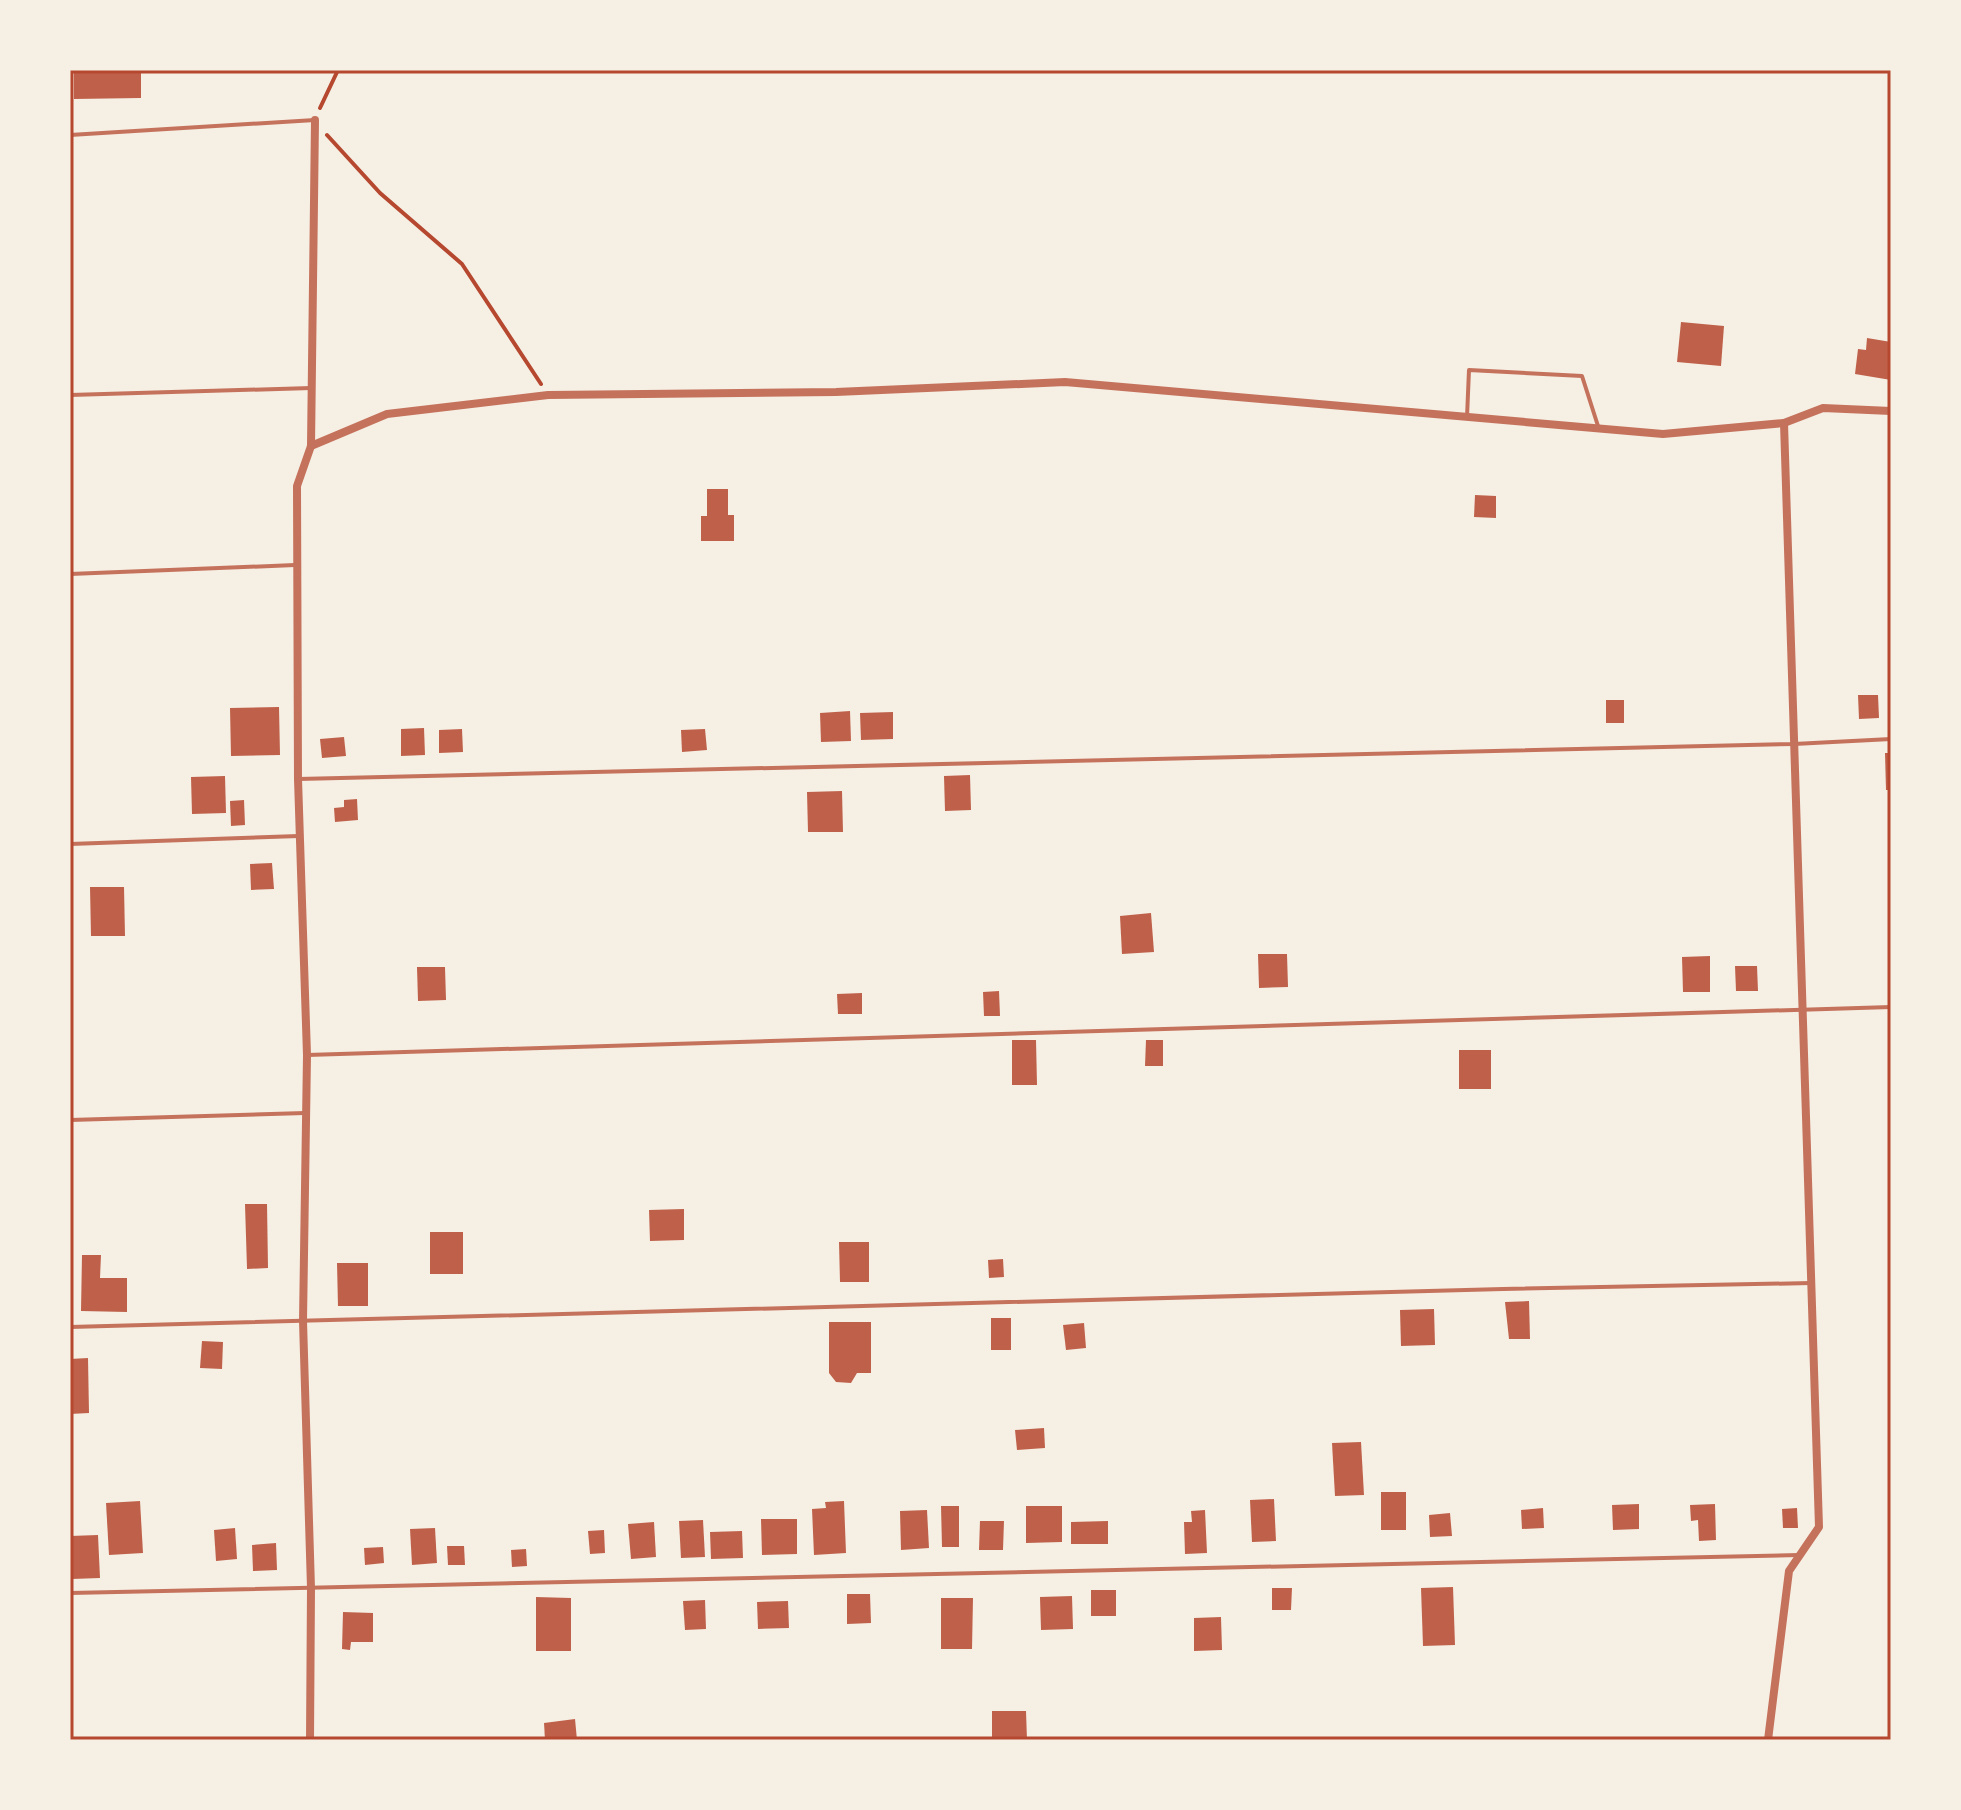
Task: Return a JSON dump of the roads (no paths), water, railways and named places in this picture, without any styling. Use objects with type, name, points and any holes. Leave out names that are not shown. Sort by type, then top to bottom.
[{"type":"street","points":[[310,1740],[311,1588],[303,1321],[307,1055],[298,779],[297,486],[311,446],[315,120]]},
{"type":"street","points":[[311,446],[387,414],[548,395],[836,392],[1065,382],[1663,434],[1784,423],[1823,408],[1891,411]]},
{"type":"street","points":[[1768,1740],[1789,1571],[1819,1527],[1784,423]]},
{"type":"lane","points":[[70,135],[315,120]]},
{"type":"lane","points":[[1467,417],[1469,370],[1582,376],[1599,428]]},
{"type":"lane","points":[[70,395],[311,388]]},
{"type":"lane","points":[[70,574],[299,565]]},
{"type":"lane","points":[[298,779],[1794,744],[1891,739]]},
{"type":"lane","points":[[70,844],[301,836]]},
{"type":"lane","points":[[307,1055],[1891,1007]]},
{"type":"lane","points":[[70,1120],[305,1113]]},
{"type":"lane","points":[[70,1327],[1811,1283]]},
{"type":"lane","points":[[70,1593],[1800,1555]]}]
